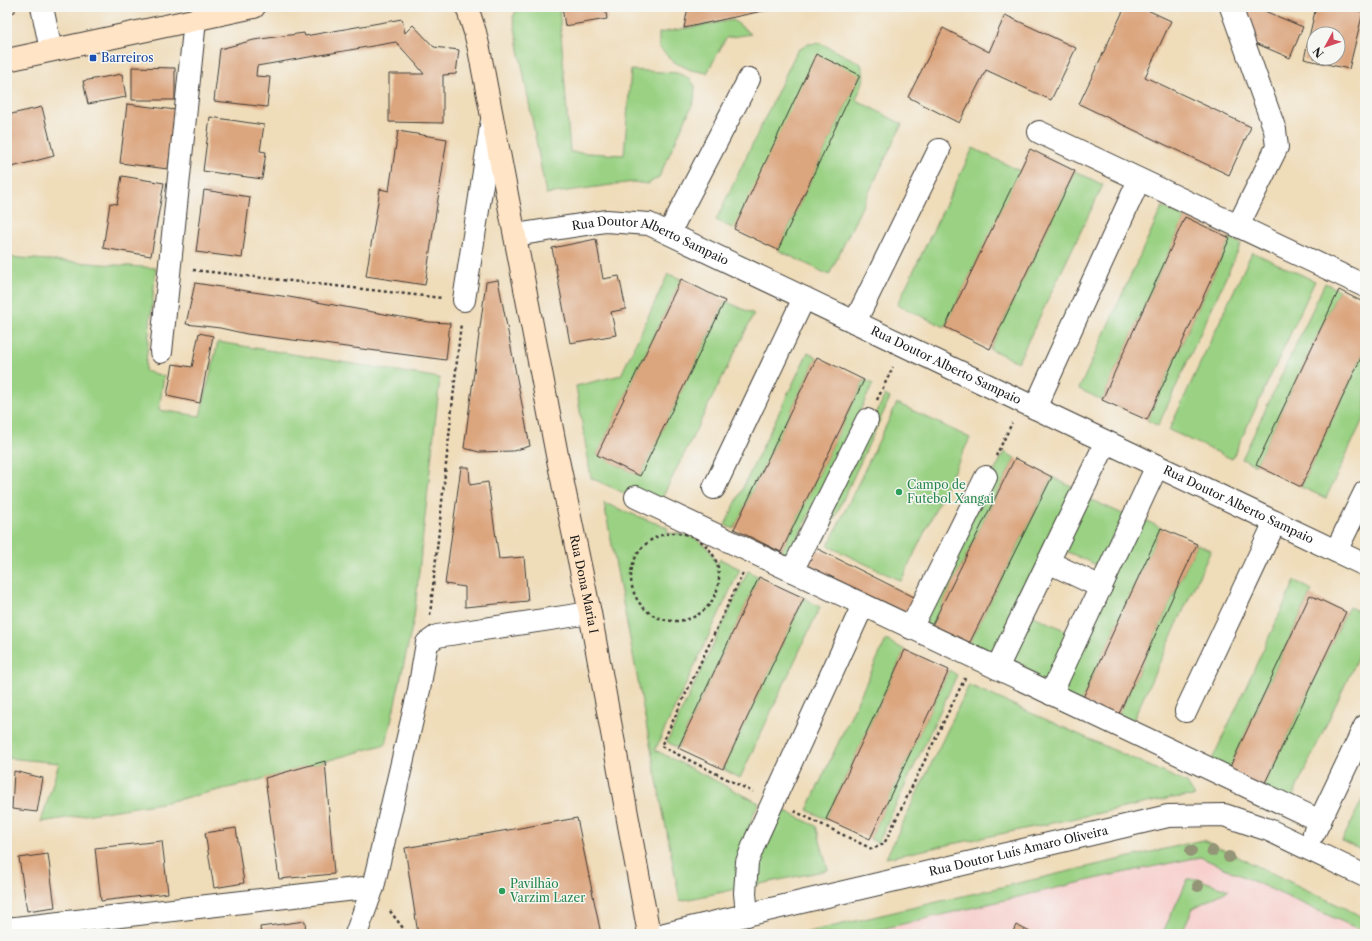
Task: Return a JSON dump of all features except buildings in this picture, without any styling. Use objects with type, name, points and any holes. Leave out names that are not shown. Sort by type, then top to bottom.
[{"type":"main road","points":[[7,60],[254,7]]},
{"type":"main road","name":"Rua Dona Maria I","points":[[467,7],[475,32],[557,455],[590,613],[648,934]]},
{"type":"main road","points":[[475,32],[484,7]]},
{"type":"street","points":[[42,7],[51,50]]},
{"type":"street","points":[[1231,7],[1275,130],[1277,147],[1238,226]]},
{"type":"street","points":[[161,352],[195,20]]},
{"type":"street","points":[[668,234],[749,79]]},
{"type":"street","points":[[464,300],[492,119]]},
{"type":"street","points":[[1039,132],[1365,286]]},
{"type":"street","points":[[854,322],[939,150]]},
{"type":"street","points":[[1029,405],[1139,180]]},
{"type":"street","name":"Rua Doutor Alberto Sampaio","points":[[515,235],[606,221],[649,224],[1365,565]]},
{"type":"street","points":[[714,488],[804,298]]},
{"type":"street","points":[[792,571],[867,420]]},
{"type":"street","points":[[997,668],[1106,442]]},
{"type":"street","points":[[1051,694],[1157,466]]},
{"type":"street","points":[[911,628],[986,477]]},
{"type":"street","points":[[1336,551],[1365,492]]},
{"type":"street","points":[[636,498],[1320,821]]},
{"type":"street","points":[[1186,711],[1275,522]]},
{"type":"street","points":[[1048,562],[1101,587]]},
{"type":"street","points":[[746,915],[745,893],[747,862],[756,839],[863,605]]},
{"type":"street","points":[[356,934],[373,887],[428,643],[437,636],[590,613]]},
{"type":"street","points":[[1307,847],[1365,726]]},
{"type":"street","name":"Rua Doutor Luís Amaro Oliveira","points":[[665,934],[1168,816],[1224,815],[1269,830],[1365,876]]},
{"type":"street","points":[[7,929],[373,887]]},
{"type":"path","points":[[170,267],[464,300],[428,643]]},
{"type":"path","points":[[867,420],[904,346]]},
{"type":"path","points":[[986,477],[1029,405]]},
{"type":"path","points":[[667,533],[681,533],[695,538],[706,547],[715,559],[718,573],[717,588],[711,602],[701,612],[688,619],[673,621],[658,618],[646,611],[637,600],[632,587],[631,572],[635,559],[642,547],[653,538],[667,533]]},
{"type":"path","points":[[661,746],[752,552]]},
{"type":"path","points":[[884,844],[975,658]]},
{"type":"path","points":[[389,908],[403,928],[404,934]]},
{"type":"shaded area","points":[[1203,840],[1365,918],[1365,934],[800,934]]},
{"type":"green space","points":[[518,7],[559,7],[570,152],[624,155],[631,70],[677,73],[689,78],[695,86],[694,101],[659,177],[648,184],[633,182],[546,194],[513,17]]},
{"type":"green space","points":[[733,20],[751,34],[726,38],[707,73],[691,70],[672,61],[659,47],[659,33]]},
{"type":"green space","points":[[820,43],[860,63],[864,78],[856,100],[902,124],[829,275],[778,250],[860,75],[734,229],[716,220],[797,51],[808,44]]},
{"type":"green space","points":[[973,148],[1020,171],[945,327],[897,305]]},
{"type":"green space","points":[[1075,171],[1103,185],[1018,362],[990,349]]},
{"type":"green space","points":[[1162,207],[1185,217],[1102,400],[1079,389]]},
{"type":"green space","points":[[1230,238],[1241,244],[1158,426],[1147,420]]},
{"type":"green space","points":[[1252,252],[1315,281],[1232,459],[1169,430]]},
{"type":"green space","points":[[7,257],[156,268],[145,371],[164,376],[159,410],[200,416],[218,342],[440,378],[414,618],[386,744],[245,784],[167,802],[41,822],[59,763],[7,758]]},
{"type":"green space","points":[[668,274],[681,279],[597,455],[640,476],[725,301],[754,314],[657,508],[591,478],[576,386],[621,375]]},
{"type":"green space","points":[[1325,283],[1339,290],[1256,465],[1242,459]]},
{"type":"green space","points":[[1365,349],[1365,415],[1326,498],[1301,487]]},
{"type":"green space","points":[[808,352],[817,357],[734,529],[725,525]]},
{"type":"green space","points":[[864,380],[873,384],[789,556],[781,552]]},
{"type":"green space","points":[[885,395],[890,398],[824,541],[818,539]]},
{"type":"green space","name":"Campo de Futebol Xangai","points":[[897,403],[970,438],[901,581],[828,546]]},
{"type":"green space","points":[[1004,452],[1015,458],[929,631],[918,626]]},
{"type":"green space","points":[[1052,477],[1076,489],[991,662],[966,650]]},
{"type":"green space","points":[[1083,496],[1127,516],[1103,568],[1059,548]]},
{"type":"green space","points":[[604,503],[668,528],[667,533],[675,533],[698,540],[709,550],[717,565],[720,559],[740,569],[655,750],[759,803],[753,815],[737,863],[737,889],[680,901]]},
{"type":"green space","points":[[1137,516],[1161,528],[1081,702],[1055,694]]},
{"type":"green space","points":[[1197,544],[1211,550],[1129,729],[1117,718]]},
{"type":"green space","points":[[748,571],[759,577],[678,748],[667,742]]},
{"type":"green space","points":[[1295,581],[1312,590],[1228,771],[1211,762]]},
{"type":"green space","points":[[804,598],[820,607],[740,778],[723,769]]},
{"type":"green space","points":[[1349,607],[1365,614],[1365,642],[1291,800],[1263,787]]},
{"type":"green space","points":[[1027,613],[1071,633],[1047,686],[1003,666]]},
{"type":"green space","points":[[886,640],[905,650],[826,819],[807,810]]},
{"type":"green space","points":[[949,670],[957,675],[878,843],[870,839]]},
{"type":"green space","points":[[969,685],[1187,783],[1195,796],[1171,798],[886,858]]},
{"type":"green space","points":[[1365,794],[1365,852],[1342,841]]},
{"type":"green space","points":[[781,809],[816,826],[828,870],[755,885],[755,862]]},
{"type":"green space","points":[[1203,840],[1365,918],[1365,932],[1200,857],[1112,875],[860,934],[800,934]]},
{"type":"green space","points":[[1188,879],[1198,879],[1229,890],[1193,908],[1181,934],[1162,934]]},
{"type":"place","name":"Barreiros","points":[[93,58]]},
{"type":"place","name":"Campo de Futebol Xangai","points":[[899,492]]},
{"type":"place","name":"Pavilhão Varzim Lazer","points":[[502,891]]}]
